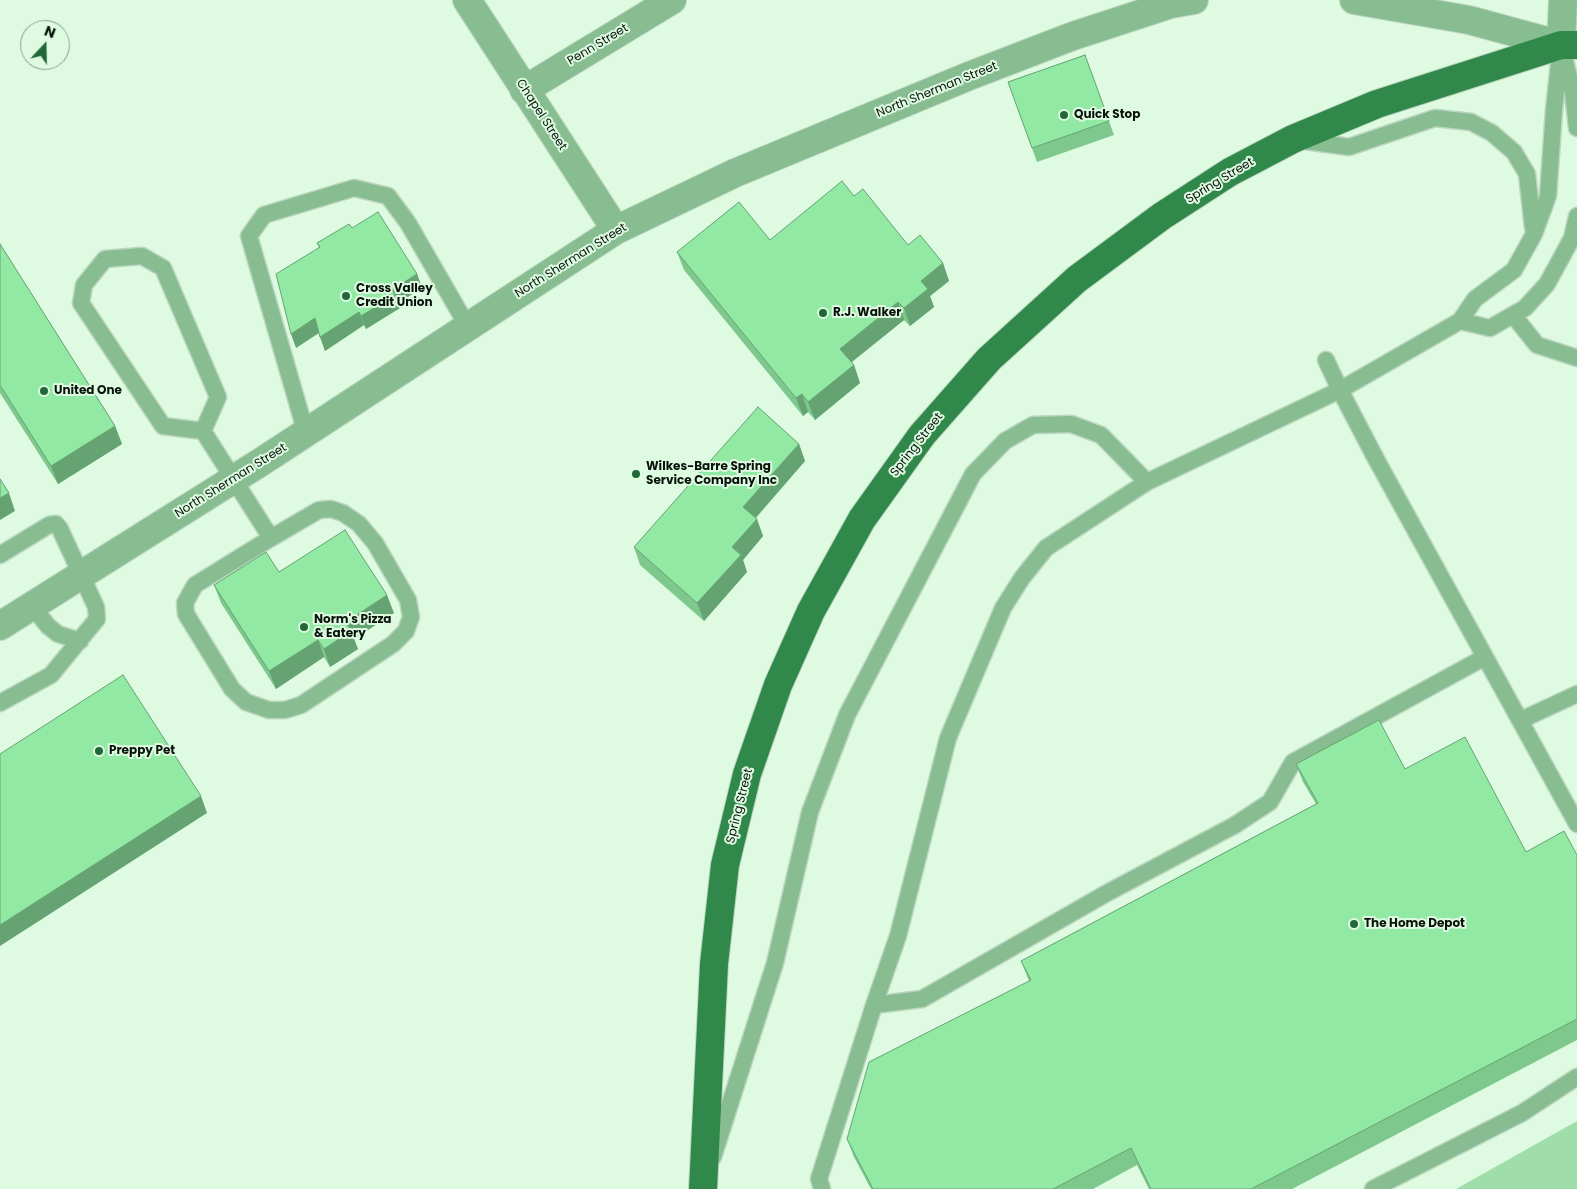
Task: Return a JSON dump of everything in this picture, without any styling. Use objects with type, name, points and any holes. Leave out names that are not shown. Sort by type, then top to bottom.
[{"type":"main road","name":"Spring Street","points":[[703,1188],[714,964],[726,865],[747,774],[778,685],[811,610],[862,519],[922,435],[989,359],[1077,278],[1162,216],[1230,172],[1294,139],[1377,104],[1569,45]]},
{"type":"street","name":"Chapel Street","points":[[467,0],[616,230]]},
{"type":"street","name":"Penn Street","points":[[524,90],[672,0]]},
{"type":"street","name":"North Sherman Street","points":[[0,626],[306,433],[616,230],[735,173],[969,76],[1073,36],[1171,4],[1194,0]]},
{"type":"street","points":[[1363,1],[1469,20],[1569,45],[1563,0]]},
{"type":"lane","points":[[1569,45],[1572,93],[1577,128]]},
{"type":"lane","points":[[822,1189],[818,1179],[898,936],[948,738],[1003,608],[1022,578],[1046,548],[1147,482],[1340,390],[1460,321],[1475,299],[1514,270],[1534,234],[1548,196],[1554,110],[1569,45]]},
{"type":"lane","points":[[1294,139],[1349,147],[1435,118],[1471,122],[1492,133],[1514,152],[1526,174],[1534,234]]},
{"type":"lane","points":[[306,433],[250,236],[264,215],[354,188],[388,196],[408,223],[468,326]]},
{"type":"lane","points":[[1460,321],[1490,328],[1525,308],[1547,284],[1572,238],[1577,216]]},
{"type":"lane","points":[[202,432],[218,397],[163,268],[142,256],[105,259],[84,285],[81,303],[163,426],[202,432],[271,538]]},
{"type":"lane","points":[[1513,315],[1537,345],[1577,358]]},
{"type":"lane","points":[[1326,360],[1376,459],[1577,824]]},
{"type":"lane","points":[[703,1188],[775,962],[810,812],[847,715],[973,474],[1005,441],[1033,425],[1071,424],[1101,435],[1147,482]]},
{"type":"lane","points":[[331,509],[343,513],[359,524],[375,543],[408,600],[411,617],[406,632],[393,644],[301,705],[285,710],[269,710],[246,702],[232,689],[186,614],[185,603],[195,585],[271,538],[319,510],[331,509]]},
{"type":"lane","points":[[0,554],[50,525],[56,524],[96,607],[97,619],[51,675],[0,703]]},
{"type":"lane","points":[[32,606],[53,630],[80,641]]},
{"type":"lane","points":[[874,1005],[922,999],[1107,893],[1235,825],[1270,802],[1293,762],[1485,657]]},
{"type":"lane","points":[[1521,720],[1577,694]]},
{"type":"lane","points":[[1373,1189],[1522,1114],[1577,1077]]},
{"type":"green space","points":[[1577,1121],[1577,1189],[1456,1189]]},
{"type":"building","name":"Quick Stop","points":[[1085,55],[1109,121],[1032,148],[1008,82]]},
{"type":"building","name":"R.J. Walker","points":[[842,181],[854,196],[863,189],[908,245],[920,235],[943,263],[921,281],[928,289],[904,308],[898,302],[840,349],[854,365],[808,402],[802,394],[796,398],[677,252],[739,202],[770,240]]},
{"type":"building","name":"Cross Valley Credit Union","points":[[378,212],[417,274],[392,290],[395,295],[361,316],[359,312],[320,337],[315,318],[291,334],[276,274],[320,247],[317,243],[349,224],[352,228]]},
{"type":"building","points":[[0,244],[115,426],[51,466],[0,385]]},
{"type":"building","points":[[758,407],[799,444],[743,507],[757,519],[732,547],[741,555],[697,603],[634,547]]},
{"type":"building","points":[[0,479],[9,493],[0,498]]},
{"type":"building","name":"Norm's Pizza & Eatery","points":[[345,530],[387,595],[346,622],[351,631],[324,649],[318,640],[269,671],[214,585],[266,552],[279,572]]},
{"type":"building","points":[[123,675],[201,796],[0,925],[0,754]]},
{"type":"building","name":"The Home Depot","points":[[1379,720],[1405,769],[1465,737],[1526,852],[1564,831],[1577,855],[1577,1019],[1251,1189],[1151,1189],[1131,1148],[1053,1189],[873,1189],[847,1139],[869,1062],[1031,980],[1021,961],[1318,803],[1296,764]]},
{"type":"place","name":"Quick Stop","points":[[1064,115]]},
{"type":"place","name":"Cross Valley Credit Union","points":[[346,296]]},
{"type":"place","name":"R.J. Walker","points":[[823,313]]},
{"type":"place","name":"United One","points":[[44,391]]},
{"type":"place","name":"Wilkes-Barre Spring Service Company Inc","points":[[636,474]]},
{"type":"place","name":"Norm's Pizza & Eatery","points":[[304,627]]},
{"type":"place","name":"Preppy Pet","points":[[99,751]]},
{"type":"place","name":"The Home Depot","points":[[1354,924]]}]
